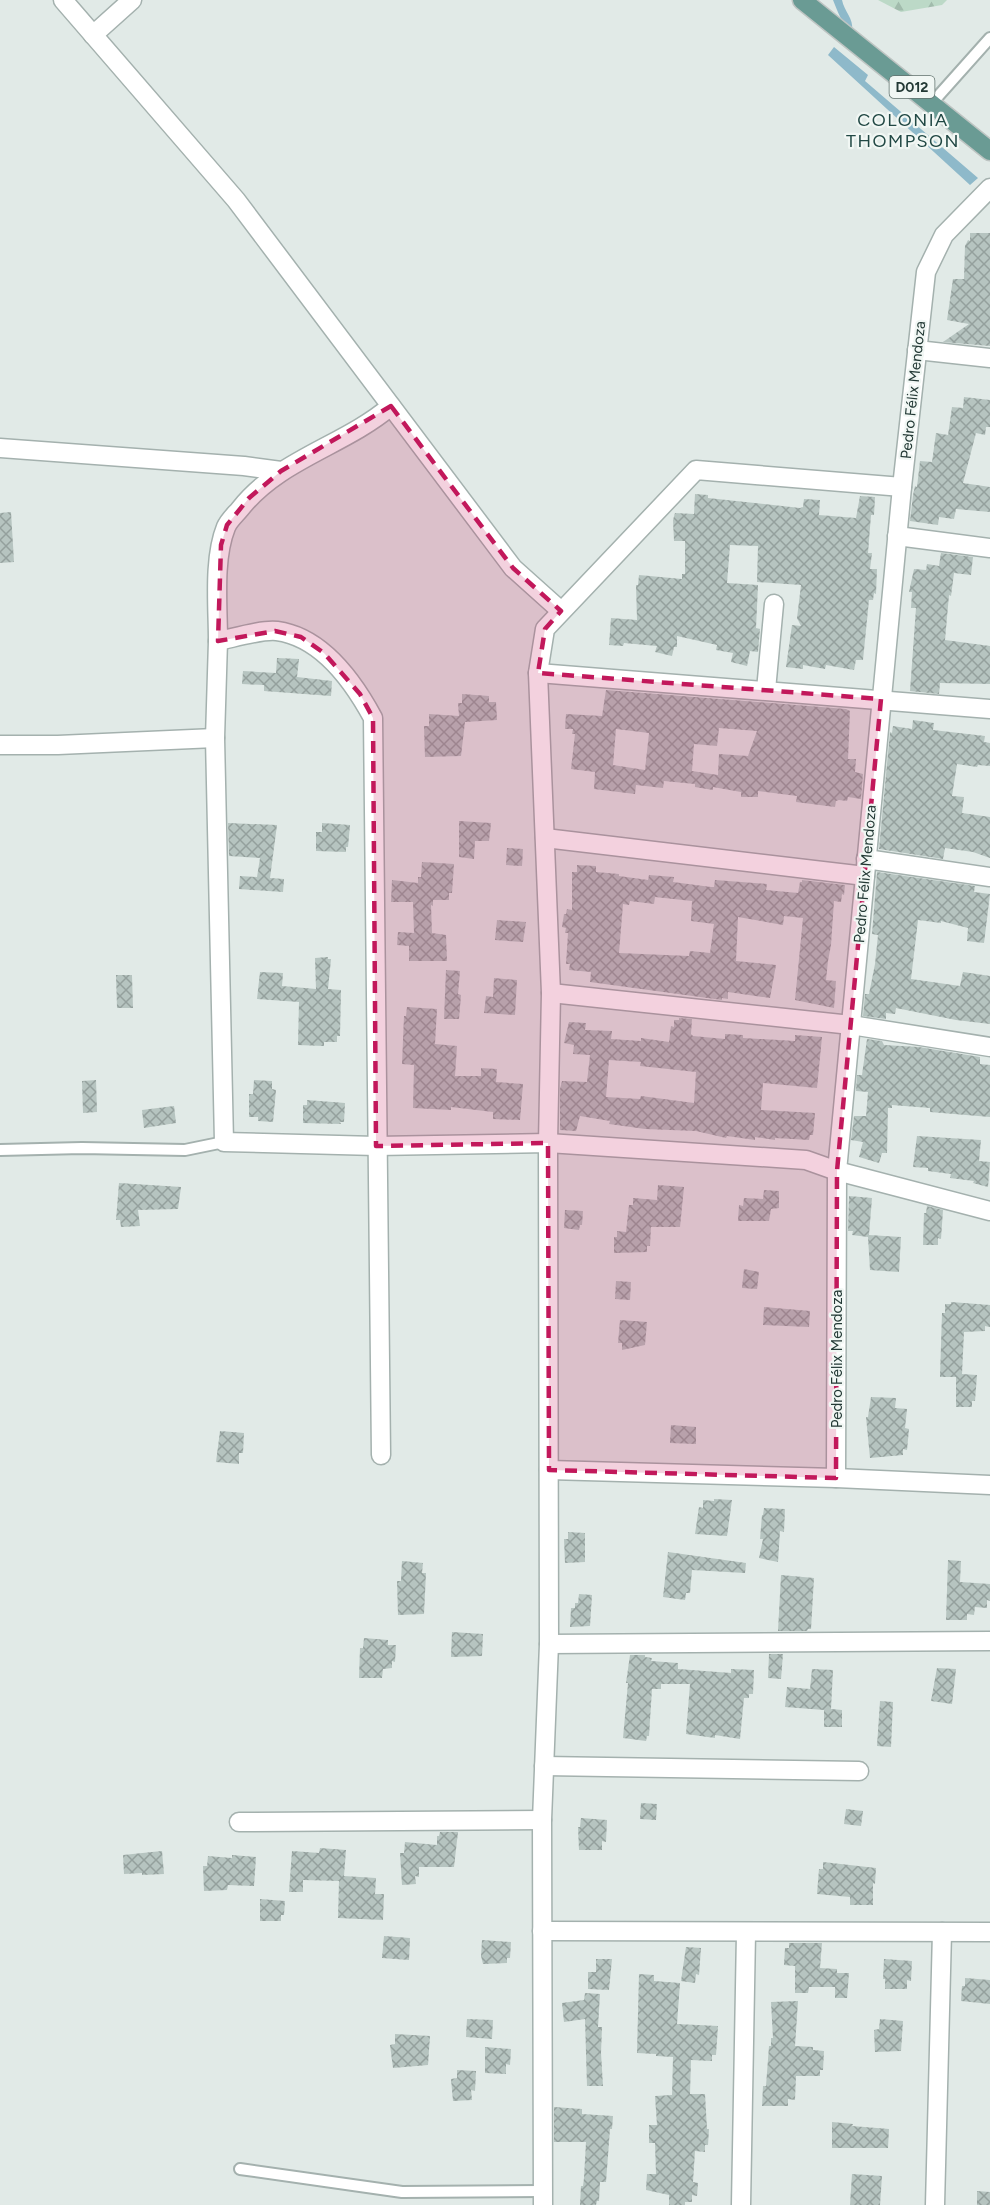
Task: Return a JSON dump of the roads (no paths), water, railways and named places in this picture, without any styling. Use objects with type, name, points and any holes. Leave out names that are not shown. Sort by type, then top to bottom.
[{"type":"main road","name":"D012","points":[[802,0],[990,151]]},
{"type":"street","points":[[63,0],[236,201],[513,568],[561,611]]},
{"type":"street","points":[[93,34],[132,0]]},
{"type":"street","name":"Pedro Félix Mendoza","points":[[836,1478],[837,1171],[897,536],[926,272],[944,235],[990,188]]},
{"type":"street","points":[[917,350],[990,358]]},
{"type":"street","points":[[391,406],[363,426],[281,471],[249,498],[227,525],[221,546],[218,581],[215,738],[224,1142],[376,1146],[548,1143],[806,1160],[837,1171],[990,1211]]},
{"type":"street","points":[[0,448],[244,465],[281,471]]},
{"type":"street","points":[[542,2198],[542,1820],[549,1644],[548,1143],[551,993],[538,673],[545,628],[696,470],[902,487]]},
{"type":"street","points":[[897,536],[990,548]]},
{"type":"street","points":[[766,690],[774,604]]},
{"type":"street","points":[[218,641],[275,631],[301,637],[324,653],[360,694],[373,718],[381,1455]]},
{"type":"street","points":[[538,673],[990,709]]},
{"type":"street","points":[[0,745],[58,745],[215,738]]},
{"type":"street","points":[[545,838],[990,877]]},
{"type":"street","points":[[551,993],[851,1024],[990,1047]]},
{"type":"street","points":[[549,1470],[990,1485]]},
{"type":"street","points":[[549,1644],[990,1641]]},
{"type":"street","points":[[544,1766],[859,1771]]},
{"type":"street","points":[[239,1822],[542,1820]]},
{"type":"street","points":[[542,1931],[990,1932]]},
{"type":"street","points":[[935,2205],[942,1932]]},
{"type":"street","points":[[741,2205],[746,1933]]},
{"type":"lane","points":[[932,103],[990,38]]},
{"type":"lane","points":[[0,1150],[82,1148],[185,1150],[224,1142]]},
{"type":"lane","points":[[240,2169],[402,2192],[542,2198]]},
{"type":"water","points":[[833,0],[842,0],[852,22],[852,30],[842,21]]},
{"type":"water","points":[[834,47],[868,75],[865,81],[978,178],[970,185],[828,55]]},
{"type":"district","name":"COLONIA THOMPSON","points":[[903,130]]}]
